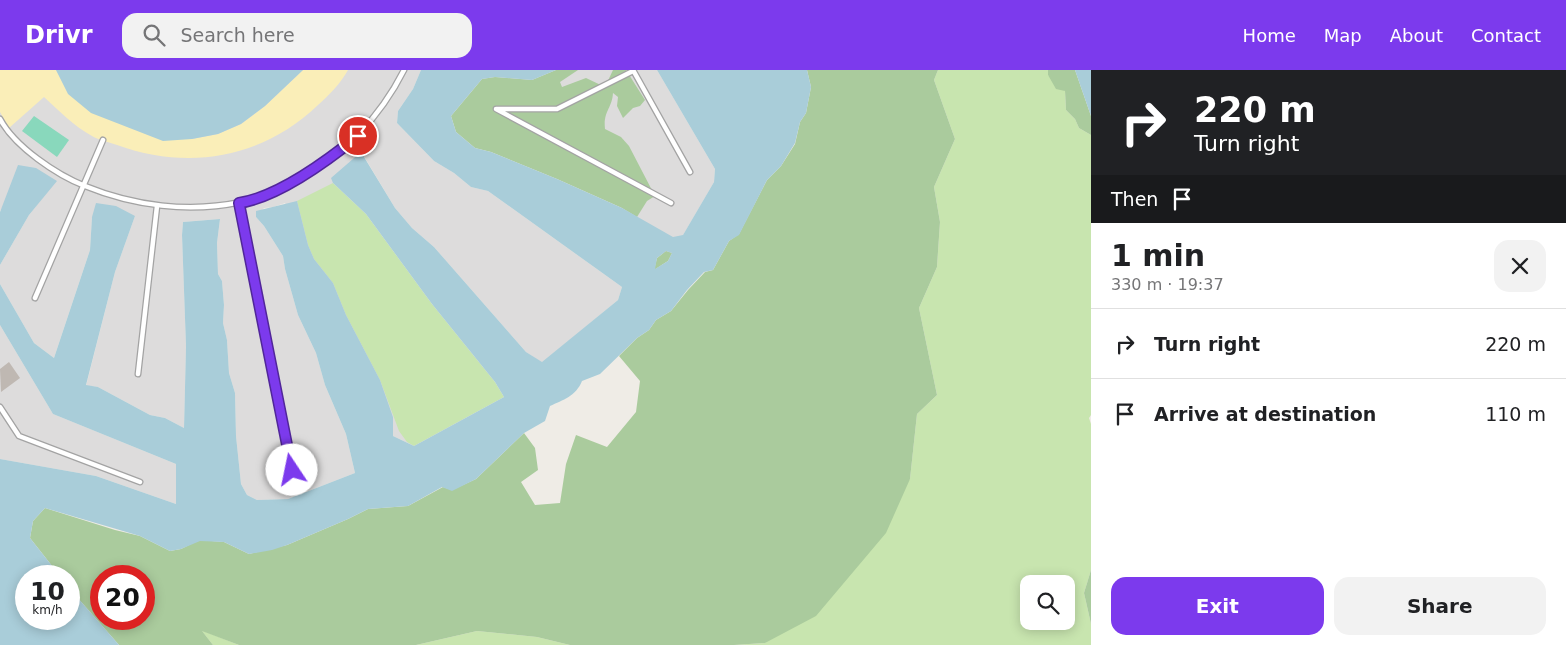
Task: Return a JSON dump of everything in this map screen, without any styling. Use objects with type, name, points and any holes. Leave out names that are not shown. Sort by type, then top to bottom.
[{"type":"lane","points":[[0,119],[2,127],[40,161],[73,182],[104,194],[157,206],[207,207],[239,203],[263,195],[295,181],[333,156],[358,136],[396,87],[404,70]]},
{"type":"lane","points":[[671,203],[496,109],[557,109],[633,70],[690,172]]},
{"type":"lane","points":[[35,298],[104,140]]},
{"type":"lane","points":[[239,203],[292,470]]},
{"type":"lane","points":[[138,374],[157,206]]},
{"type":"lane","points":[[0,407],[19,436],[140,482]]},
{"type":"shaded area","points":[[0,70],[421,70],[413,89],[398,111],[397,123],[434,161],[454,173],[471,187],[488,191],[622,287],[618,300],[542,363],[526,352],[434,247],[412,228],[395,208],[362,153],[333,183],[414,446],[393,436],[393,417],[285,203],[264,208],[256,217],[283,256],[298,315],[316,353],[325,385],[346,434],[355,473],[288,499],[257,500],[247,495],[241,484],[236,436],[235,393],[229,373],[227,340],[223,323],[222,281],[218,274],[217,243],[220,219],[183,222],[186,346],[184,428],[165,418],[150,415],[98,387],[86,386],[115,272],[135,216],[92,217],[90,250],[54,358],[34,343],[0,284],[0,265],[29,215],[56,181],[3,207],[0,211]]},
{"type":"shaded area","points":[[556,70],[657,70],[715,169],[714,182],[668,261],[622,208],[472,92],[482,79],[495,77],[532,80]]},
{"type":"shaded area","points":[[0,325],[53,414],[176,464],[176,504],[96,476],[0,459]]},
{"type":"green space","points":[[556,70],[578,70],[560,82],[562,87],[586,78],[605,87],[613,70],[626,70],[645,100],[623,118],[617,106],[618,97],[613,93],[605,123],[605,129],[621,137],[629,146],[655,196],[647,201],[637,217],[622,208],[557,179],[491,152],[475,148],[456,132],[451,116],[482,79],[495,77],[532,80]]},
{"type":"green space","points":[[807,70],[938,70],[934,80],[955,139],[934,187],[940,222],[937,267],[919,308],[937,395],[917,414],[910,479],[886,533],[816,616],[765,643],[734,645],[570,645],[537,637],[477,631],[416,645],[239,645],[202,631],[213,645],[119,645],[106,630],[155,630],[155,565],[90,565],[90,612],[80,601],[80,565],[51,565],[30,538],[33,521],[45,508],[140,536],[170,551],[181,549],[199,540],[224,542],[249,554],[287,545],[368,509],[408,506],[443,487],[452,490],[476,479],[524,433],[535,448],[538,470],[521,482],[535,505],[560,503],[566,464],[576,435],[607,447],[636,412],[640,381],[619,356],[637,338],[649,330],[656,320],[671,311],[705,272],[713,270],[729,241],[739,234],[767,180],[781,166],[795,144],[800,122],[806,113],[811,87]]},
{"type":"green space","points":[[938,70],[1048,70],[1048,75],[1065,91],[1066,110],[1075,119],[1079,128],[1091,135],[1091,415],[1089,418],[1091,424],[1091,570],[1084,593],[1091,624],[1091,645],[734,645],[765,643],[910,479],[917,414],[937,395],[919,308],[937,267],[940,222],[934,187],[955,139],[934,80]]},
{"type":"green space","points":[[1048,70],[1075,70],[1091,116],[1091,135],[1079,128],[1075,119],[1066,110],[1065,91],[1056,89],[1048,75]]},
{"type":"green space","points":[[34,116],[69,140],[57,157],[22,131]]},
{"type":"green space","points":[[333,183],[366,214],[432,304],[495,382],[504,397],[414,446],[407,442],[399,431],[380,380],[346,315],[333,283],[314,259],[308,245],[297,201]]},
{"type":"green space","points":[[666,251],[672,253],[668,261],[654,270],[657,258]]},
{"type":"green space","points":[[1091,570],[1091,624],[1084,593]]},
{"type":"green space","points":[[201,630],[239,645],[213,645]]},
{"type":"green space","points":[[477,631],[537,637],[570,645],[416,645]]},
{"type":"sand","points":[[0,70],[56,70],[69,94],[192,139],[218,134],[241,124],[265,106],[303,70],[348,70],[342,80],[318,105],[297,123],[274,137],[249,148],[224,155],[198,158],[144,153],[98,139],[73,123],[44,97],[9,128],[0,112]]},
{"type":"water","points":[[56,70],[303,70],[265,106],[241,124],[218,134],[192,139],[163,141],[91,113],[68,94]]},
{"type":"water","points":[[421,70],[556,70],[532,80],[495,77],[482,79],[451,116],[456,132],[475,148],[491,152],[622,208],[673,237],[683,235],[714,182],[715,169],[657,70],[807,70],[811,87],[806,113],[800,122],[795,143],[781,166],[767,180],[739,235],[729,241],[713,270],[704,272],[671,311],[656,320],[649,330],[637,338],[600,374],[582,381],[573,394],[550,406],[545,421],[524,433],[476,479],[452,491],[442,487],[408,506],[368,509],[287,545],[249,554],[224,542],[200,541],[181,549],[170,551],[140,536],[45,508],[33,521],[30,538],[51,565],[15,565],[15,630],[80,630],[80,601],[90,612],[90,630],[106,630],[119,645],[0,645],[0,459],[96,476],[176,504],[176,464],[53,414],[0,325],[0,284],[34,343],[54,358],[90,250],[92,217],[96,203],[116,206],[135,216],[115,272],[86,385],[98,387],[150,415],[165,418],[184,428],[186,346],[183,222],[220,219],[217,243],[218,274],[222,281],[223,323],[227,340],[229,373],[235,393],[236,436],[241,484],[247,495],[257,500],[288,499],[355,473],[346,434],[325,385],[316,353],[298,315],[283,256],[256,217],[256,211],[297,201],[308,245],[314,259],[333,283],[346,315],[380,380],[393,417],[393,436],[414,446],[504,397],[495,382],[432,304],[366,214],[333,183],[331,178],[361,152],[395,208],[412,228],[434,247],[526,352],[542,362],[618,300],[622,287],[488,191],[471,187],[454,173],[434,161],[397,123],[398,111],[413,89]],"holes":[[[666,251],[672,253],[668,261],[655,269],[657,258]]]},
{"type":"water","points":[[1075,70],[1091,70],[1091,116]]},
{"type":"water","points":[[18,165],[36,168],[57,181],[29,215],[0,265],[0,212]]},
{"type":"building","points":[[9,362],[20,378],[1,392],[0,369]]},
{"type":"route","points":[[292,470],[239,203],[295,181],[326,161],[358,136]]}]
